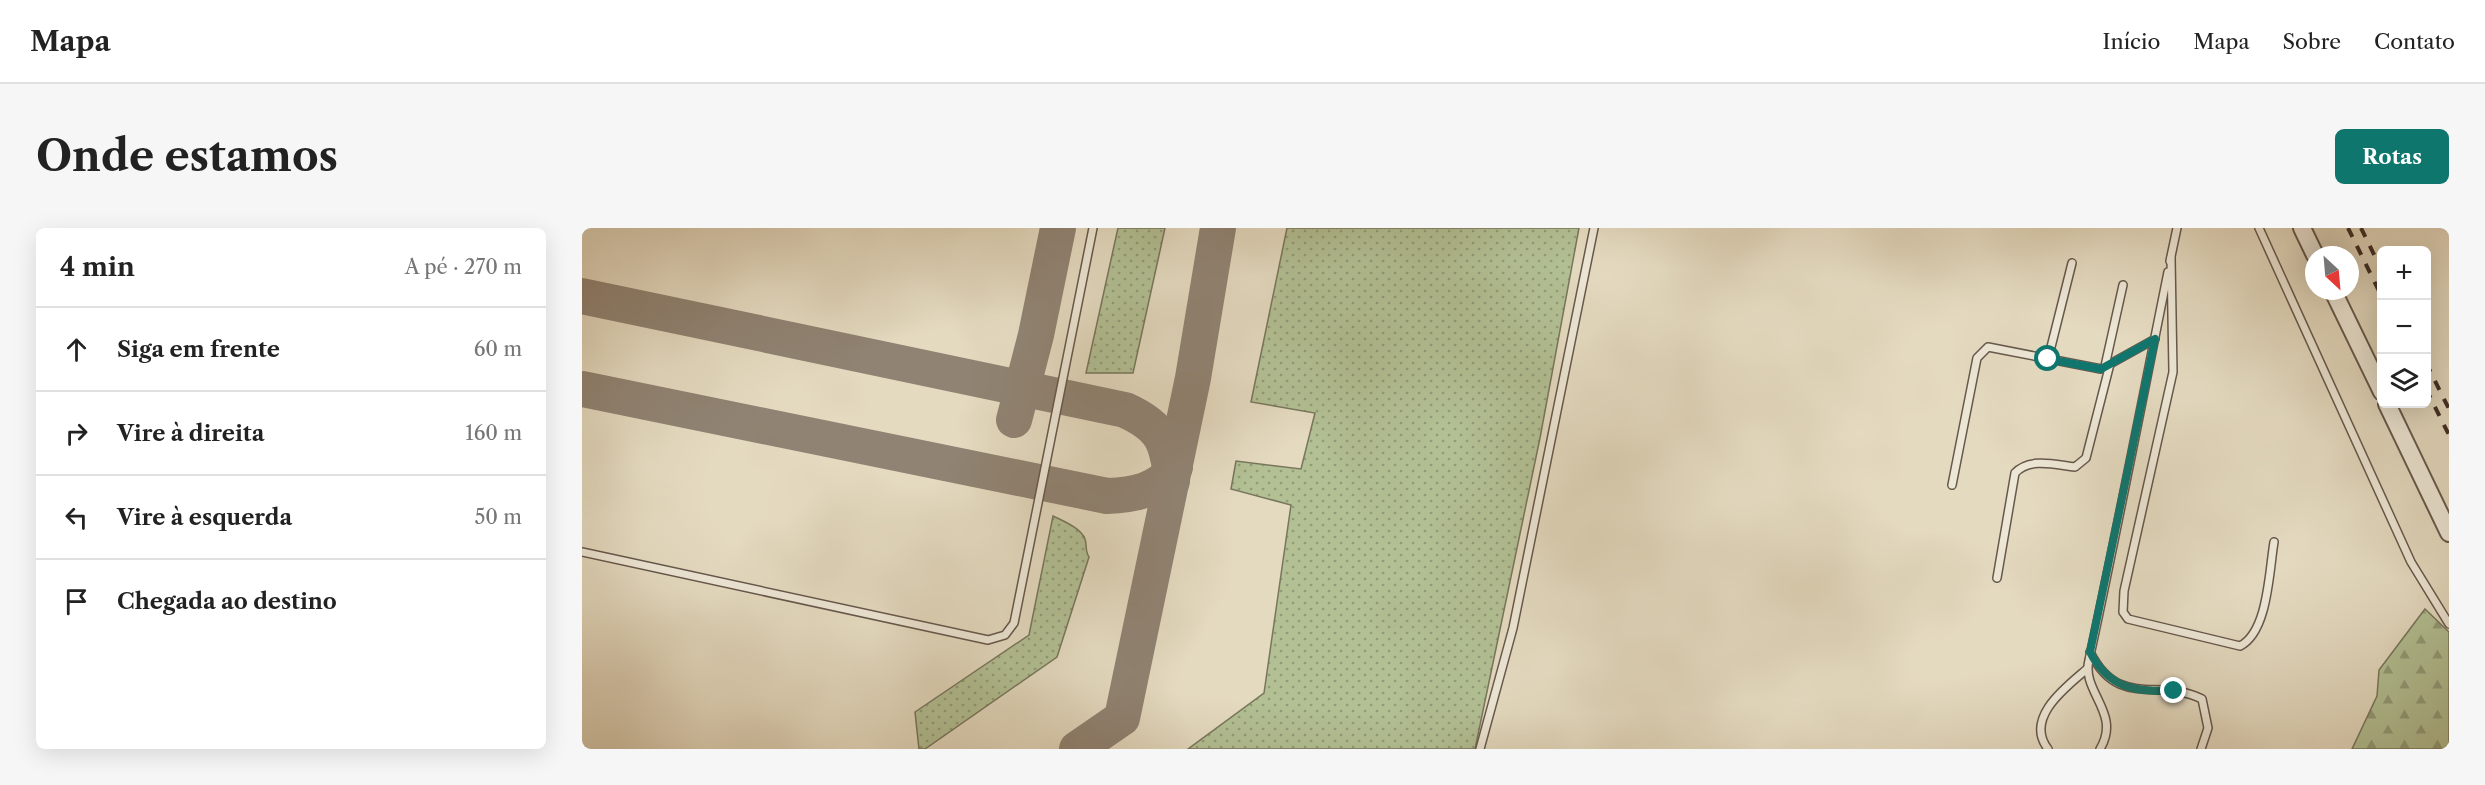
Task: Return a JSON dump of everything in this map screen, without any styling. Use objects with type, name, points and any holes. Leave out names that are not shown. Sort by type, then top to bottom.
[{"type":"street","points":[[2302,228],[2311,246]]},
{"type":"street","points":[[2337,300],[2377,383]]},
{"type":"street","points":[[2389,408],[2449,533]]},
{"type":"lane","points":[[582,552],[988,640],[1005,635],[1014,623],[1093,228]]},
{"type":"lane","points":[[1480,749],[1514,628],[1594,228]]},
{"type":"lane","points":[[2048,749],[2041,731],[2045,711],[2086,669],[2177,228]]},
{"type":"lane","points":[[2259,228],[2411,562],[2449,624]]},
{"type":"lane","points":[[2171,258],[2172,372],[2124,591],[2123,612],[2128,619],[2240,646],[2250,641],[2259,628],[2274,543]]},
{"type":"lane","points":[[2048,359],[2073,263]]},
{"type":"lane","points":[[1996,578],[2015,472],[2030,463],[2075,466],[2086,458],[2123,285]]},
{"type":"lane","points":[[1952,485],[1977,358],[1982,350],[1988,347],[2101,369],[2155,339]]},
{"type":"lane","points":[[2441,612],[2449,609]]},
{"type":"lane","points":[[2090,652],[2108,678],[2119,684],[2145,691],[2174,691],[2202,699],[2208,728],[2200,749]]},
{"type":"lane","points":[[2086,669],[2107,720],[2108,737],[2100,749]]},
{"type":"green space","points":[[1118,228],[1165,228],[1133,373],[1086,373]]},
{"type":"green space","points":[[1287,228],[1579,228],[1540,438],[1475,749],[1188,749],[1264,693],[1291,505],[1231,489],[1236,461],[1301,469],[1315,413],[1251,402]]},
{"type":"green space","points":[[1053,516],[1080,531],[1085,539],[1089,557],[1057,657],[925,749],[919,749],[915,712],[1029,635]]},
{"type":"green space","points":[[2425,609],[2449,632],[2449,749],[2352,749],[2377,696],[2379,670]]},
{"type":"taxiway","points":[[1014,420],[1036,335],[1058,228]]},
{"type":"taxiway","points":[[1077,749],[1122,718],[1193,378],[1218,228]]},
{"type":"taxiway","points":[[582,296],[1125,410],[1148,423],[1161,437],[1168,456],[1172,481]]},
{"type":"taxiway","points":[[582,389],[1107,496],[1145,490],[1161,482],[1175,467]]},
{"type":"railway","points":[[2348,228],[2377,287]]},
{"type":"railway","points":[[2361,228],[2377,261]]},
{"type":"railway","points":[[2431,373],[2449,409]]},
{"type":"railway","points":[[2431,399],[2449,435]]},
{"type":"route","points":[[2048,359],[2101,369],[2155,339],[2090,652],[2096,664],[2108,678],[2119,684],[2145,691],[2174,691]]}]
